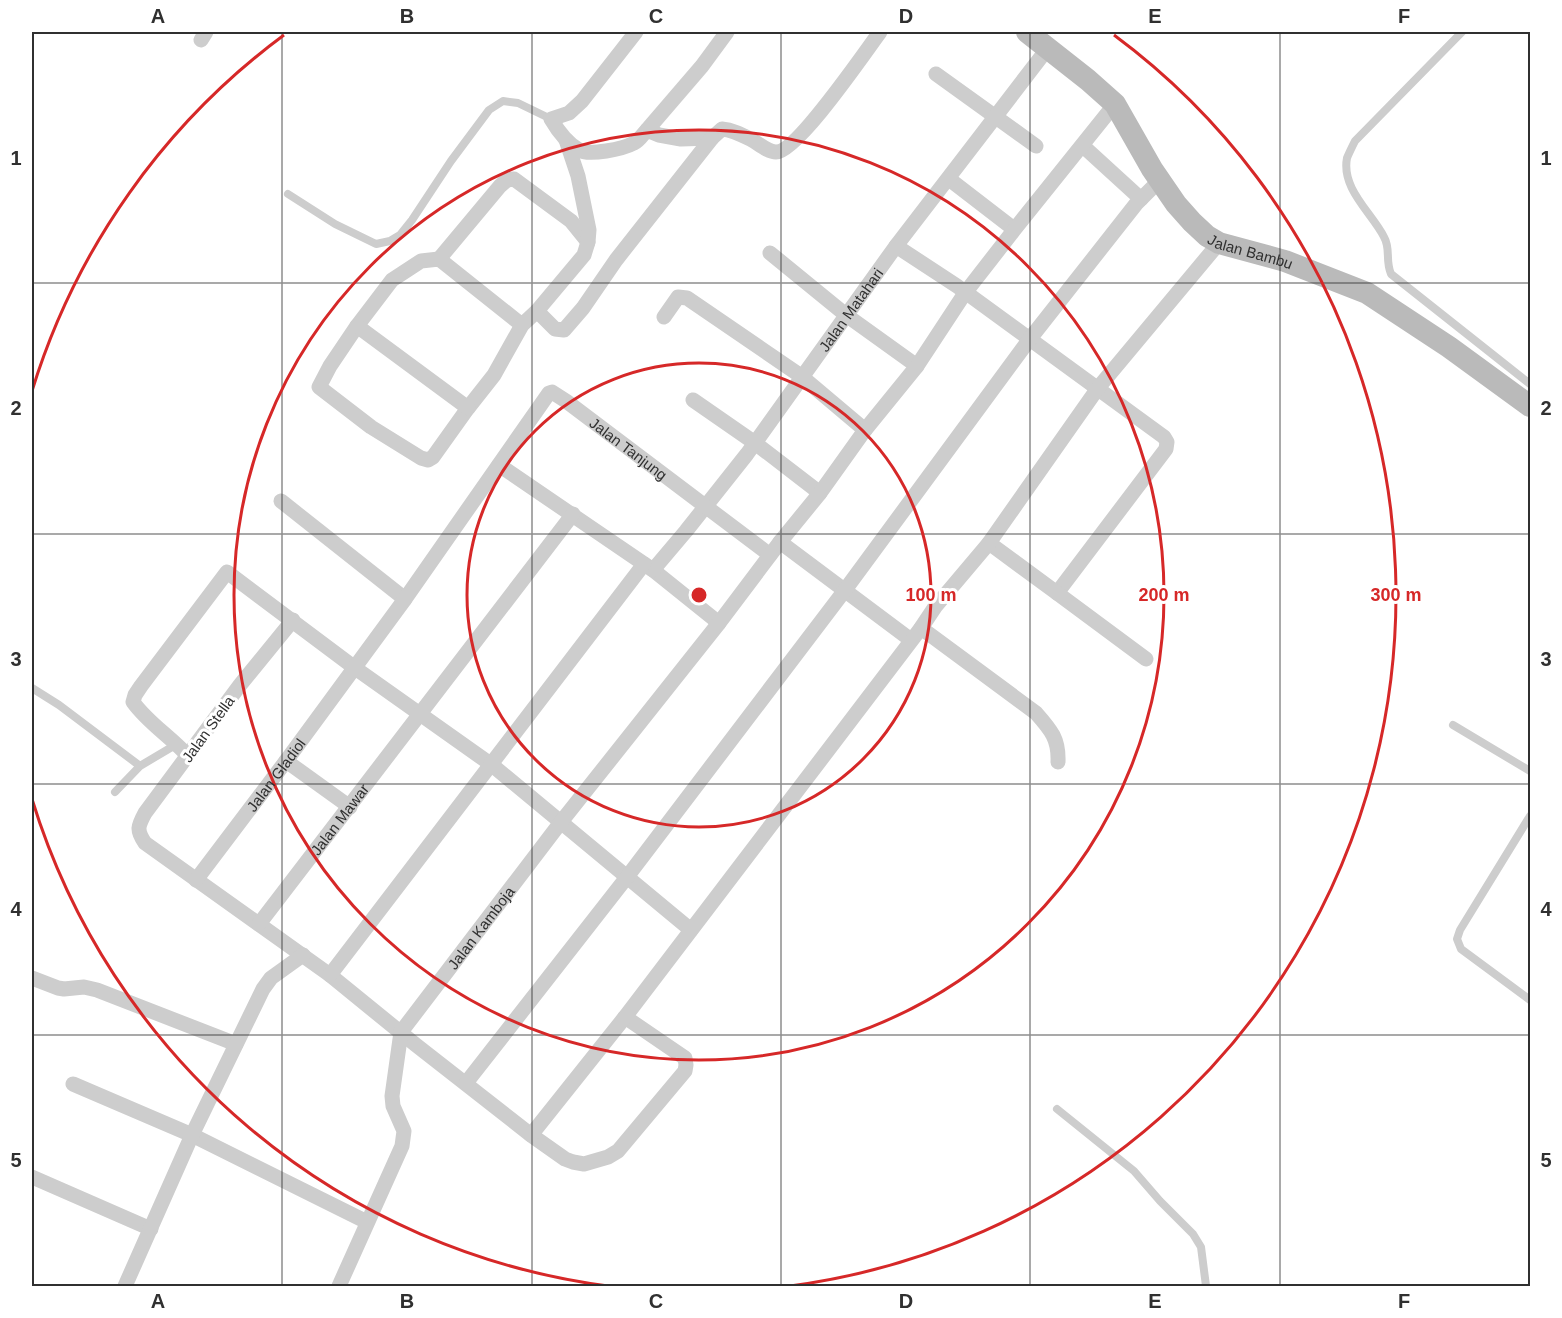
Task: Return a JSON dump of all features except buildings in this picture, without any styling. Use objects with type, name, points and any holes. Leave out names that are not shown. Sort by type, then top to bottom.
[{"type":"street","points":[[636,32],[582,101],[569,113],[550,119],[566,140],[581,151],[610,150],[634,143],[702,66],[726,32]]},
{"type":"street","points":[[537,311],[555,329],[564,330],[712,138],[722,129],[732,130],[770,151],[784,150],[806,130],[880,32]]},
{"type":"street","name":"Jalan Bambu","points":[[1027,32],[1115,104],[1176,204],[1207,236],[1219,243],[1286,261],[1367,293],[1449,347],[1530,406]]},
{"type":"street","name":"Jalan Matahari","points":[[330,975],[649,567],[686,531],[754,443],[896,246],[1048,48]]},
{"type":"street","points":[[936,74],[1036,146]]},
{"type":"street","name":"Jalan Kamboja","points":[[401,1032],[561,822],[820,493],[865,430],[917,366],[966,293],[1115,104]]},
{"type":"street","points":[[647,130],[681,140],[712,138]]},
{"type":"street","points":[[566,140],[578,176],[590,230],[588,242],[584,255],[537,311],[522,325],[494,375],[433,458],[428,460],[421,458],[371,427],[319,387],[357,326],[392,280],[421,261],[439,259],[507,180],[514,178],[571,221],[588,242]]},
{"type":"street","points":[[1083,146],[1141,199]]},
{"type":"street","points":[[949,178],[1010,226]]},
{"type":"street","points":[[466,1083],[627,877],[845,591],[1029,340],[1141,199],[1160,180]]},
{"type":"street","points":[[531,1135],[625,1017],[935,607],[988,543],[1098,388],[1219,243]]},
{"type":"street","points":[[896,246],[966,293],[1098,388],[1164,436],[1167,442],[1166,449],[1058,593]]},
{"type":"street","points":[[770,253],[846,315],[917,366]]},
{"type":"street","points":[[439,259],[522,325]]},
{"type":"street","points":[[664,317],[678,297],[687,298],[801,376],[865,430]]},
{"type":"street","points":[[357,326],[468,408]]},
{"type":"street","name":"Jalan Gladiol","points":[[196,880],[355,668],[547,395],[552,392]]},
{"type":"street","name":"Jalan Tanjung","points":[[552,392],[770,555]]},
{"type":"street","points":[[693,400],[820,493]]},
{"type":"street","points":[[499,465],[649,567],[719,623]]},
{"type":"street","points":[[280,501],[405,599]]},
{"type":"street","name":"Jalan Mawar","points":[[259,924],[573,514]]},
{"type":"street","points":[[780,542],[845,591],[916,634],[1036,713],[1052,730],[1059,748],[1058,762]]},
{"type":"street","points":[[988,543],[1146,659]]},
{"type":"street","points":[[188,756],[138,710],[133,702],[135,695],[227,572],[355,668],[492,765],[691,930]]},
{"type":"street","name":"Jalan Stella","points":[[196,880],[145,843],[139,835],[139,825],[145,813],[240,685],[292,620]]},
{"type":"street","points":[[286,761],[350,807]]},
{"type":"street","points":[[196,880],[330,975],[531,1135],[565,1159],[573,1162],[584,1164],[608,1157],[618,1151],[685,1071],[684,1058],[625,1017]]},
{"type":"street","points":[[125,1287],[192,1135],[263,989],[271,978],[303,955]]},
{"type":"street","points":[[32,978],[58,988],[84,987],[97,990],[236,1044]]},
{"type":"street","points":[[339,1287],[402,1146],[404,1131],[393,1106],[392,1096],[401,1032]]},
{"type":"street","points":[[73,1084],[192,1135],[367,1222]]},
{"type":"street","points":[[32,1178],[151,1229]]},
{"type":"lane","points":[[1462,32],[1355,141],[1347,158],[1347,176],[1362,207],[1385,238],[1391,274],[1530,384]]},
{"type":"lane","points":[[288,194],[335,224],[376,244],[390,241],[400,235],[412,220],[451,161],[489,110],[503,101],[518,103],[550,119]]},
{"type":"lane","points":[[32,688],[59,705],[140,766]]},
{"type":"lane","points":[[1453,726],[1530,771]]},
{"type":"lane","points":[[115,792],[140,766],[177,744]]},
{"type":"lane","points":[[1530,816],[1460,930],[1457,939],[1461,949],[1530,1000]]},
{"type":"lane","points":[[1057,1109],[1134,1171],[1193,1234],[1201,1247],[1206,1287]]}]
